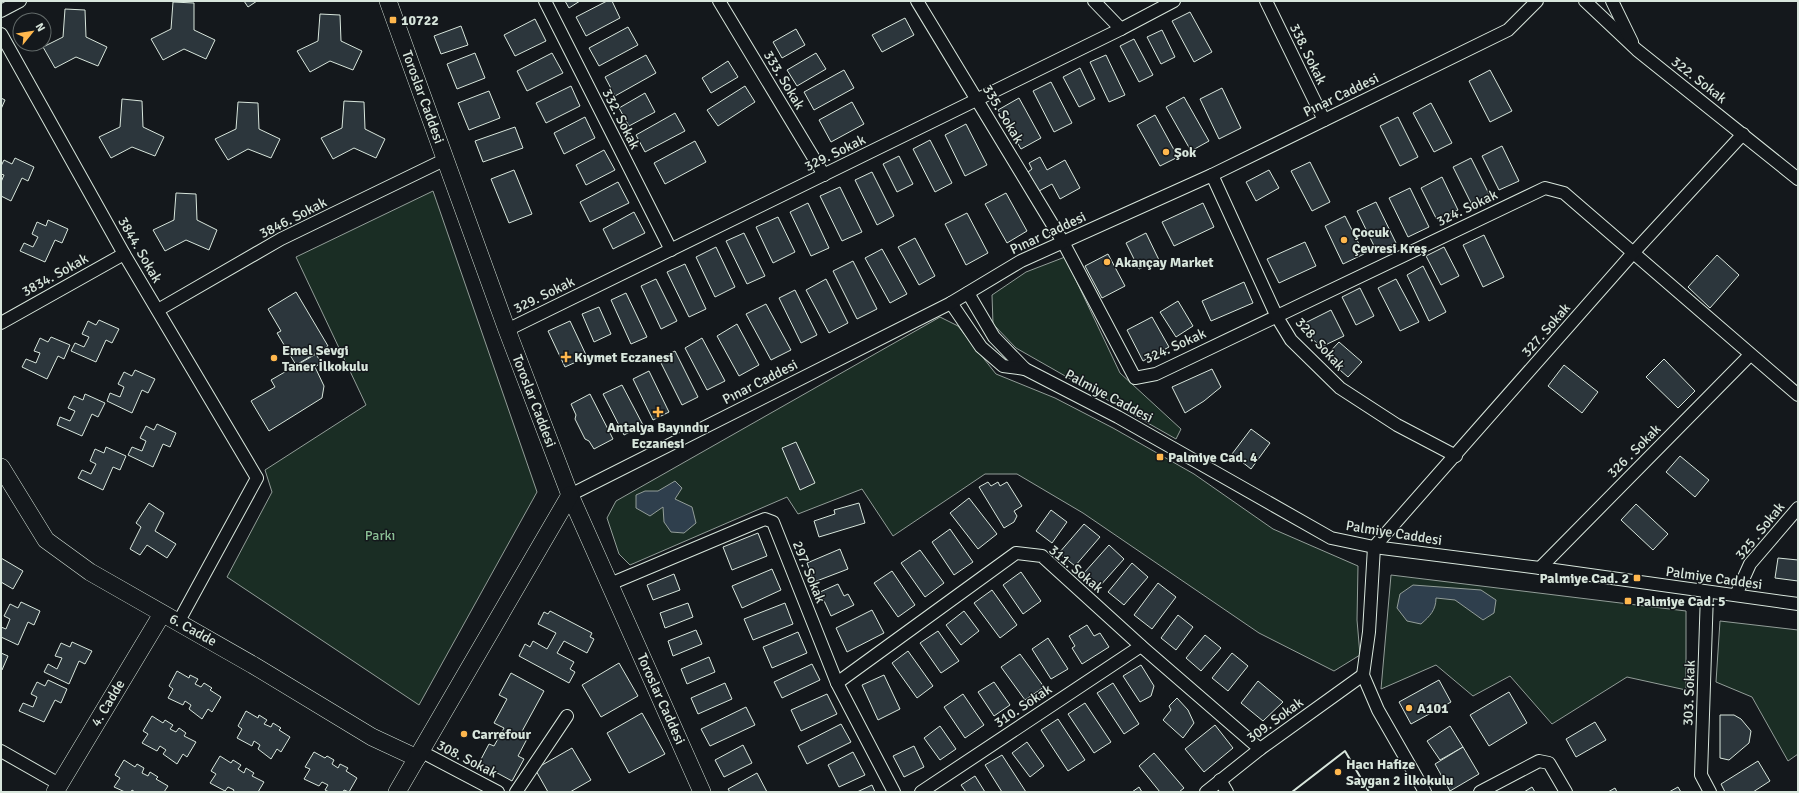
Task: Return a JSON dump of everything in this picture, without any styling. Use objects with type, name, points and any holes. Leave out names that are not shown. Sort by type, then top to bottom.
[{"type":"main road","name":"Toroslar Caddesi","points":[[388,1],[507,330],[570,495],[702,792]]},
{"type":"main road","name":"6. Cadde","points":[[1,467],[46,540],[90,572],[162,614],[178,621],[359,730],[420,755]]},
{"type":"main road","points":[[397,792],[420,755],[570,495]]},
{"type":"main road","name":"4. Cadde","points":[[57,788],[162,614]]},
{"type":"street","points":[[1,11],[20,1]]},
{"type":"street","name":"332. Sokak","points":[[545,1],[671,250]]},
{"type":"street","name":"333. Sokak","points":[[719,1],[824,175]]},
{"type":"street","name":"335. Sokak","points":[[917,1],[1063,242]]},
{"type":"street","points":[[1094,1],[1121,29]]},
{"type":"street","name":"329. Sokak","points":[[507,330],[1121,29],[1174,1]]},
{"type":"street","name":"338. Sokak","points":[[1266,1],[1324,120]]},
{"type":"street","name":"Pınar Caddesi","points":[[570,495],[951,303],[1021,261],[1212,175],[1508,30],[1537,1]]},
{"type":"street","name":"322. Sokak","points":[[1585,1],[1636,50],[1798,179]]},
{"type":"street","points":[[1612,1],[1636,50]]},
{"type":"street","name":"3844. Sokak","points":[[1,34],[124,254],[257,478],[178,621]]},
{"type":"street","name":"327. Sokak","points":[[1374,547],[1456,456],[1633,253],[1743,134]]},
{"type":"street","name":"3846. Sokak","points":[[158,310],[281,239],[446,159]]},
{"type":"street","name":"328. Sokak","points":[[1212,175],[1276,317],[1291,340],[1340,388],[1397,425],[1456,456]]},
{"type":"street","name":"324. Sokak","points":[[1063,242],[1135,378],[1156,374],[1545,188],[1564,193],[1750,355],[1798,394]]},
{"type":"street","name":"3834. Sokak","points":[[1,323],[124,254]]},
{"type":"street","name":"Palmiye Caddesi","points":[[968,293],[994,337],[1025,369],[1118,417],[1330,538],[1374,547],[1540,568],[1708,593],[1736,595],[1798,604]]},
{"type":"street","name":"Palmiye Caddesi","points":[[951,303],[981,347],[1003,366],[1025,369]]},
{"type":"street","name":"326 . Sokak","points":[[1540,568],[1750,355]]},
{"type":"street","name":"325 . Sokak","points":[[1736,595],[1750,564],[1798,508]]},
{"type":"street","name":"297. Sokak","points":[[610,584],[755,523],[765,520],[773,522],[837,683],[894,792]]},
{"type":"street","points":[[1374,547],[1369,632],[1363,675],[1378,710],[1425,792]]},
{"type":"street","name":"311. Sokak","points":[[837,683],[1016,553],[1042,556],[1141,646],[1260,749]]},
{"type":"street","name":"303. Sokak","points":[[1708,593],[1701,775],[1710,792]]},
{"type":"street","name":"310. Sokak","points":[[921,792],[1141,646]]},
{"type":"street","name":"309. Sokak","points":[[1206,792],[1260,749],[1363,675]]},
{"type":"street","points":[[516,792],[567,716]]},
{"type":"street","points":[[1,751],[57,788]]},
{"type":"street","name":"308. Sokak","points":[[420,755],[498,792]]},
{"type":"street","points":[[1480,792],[1539,761],[1549,763],[1566,792]]},
{"type":"street","points":[[1220,780],[1228,792]]},
{"type":"green space","name":"Parkı","points":[[433,191],[537,492],[419,705],[227,577],[272,492],[265,470],[366,405],[296,257]]},
{"type":"green space","points":[[1065,257],[1120,373],[1181,429],[1176,439],[1016,348],[993,324],[992,295],[1026,272]]},
{"type":"green space","points":[[940,317],[958,326],[996,374],[1055,398],[1113,428],[1194,474],[1273,529],[1358,566],[1357,620],[1360,655],[1334,671],[1259,633],[1083,513],[1017,474],[985,474],[893,536],[862,489],[798,514],[787,497],[630,565],[619,554],[607,518],[616,501]]},
{"type":"green space","points":[[1391,575],[1686,611],[1686,690],[1627,677],[1552,724],[1510,676],[1473,696],[1436,665],[1381,689]]},
{"type":"green space","points":[[1720,621],[1798,630],[1798,754],[1788,761],[1752,697],[1716,682]]},
{"type":"water","points":[[675,481],[682,488],[675,499],[692,507],[696,523],[684,533],[671,532],[664,522],[663,507],[650,516],[636,508],[636,495],[645,491],[658,491]]},
{"type":"water","points":[[1413,585],[1481,590],[1496,600],[1494,613],[1483,620],[1455,600],[1436,598],[1435,606],[1432,612],[1421,624],[1407,621],[1397,608],[1400,594]]},
{"type":"building","points":[[244,1],[257,1],[248,7]]},
{"type":"building","points":[[565,1],[580,1],[569,8]]},
{"type":"building","points":[[607,1],[612,1],[620,18],[586,36],[576,17]]},
{"type":"building","points":[[173,2],[194,3],[194,30],[215,40],[206,59],[184,49],[163,60],[151,39],[171,29]]},
{"type":"building","points":[[65,9],[85,10],[86,37],[107,47],[98,66],[76,57],[55,68],[46,52],[52,52],[52,42],[63,37]]},
{"type":"building","points":[[1190,12],[1212,52],[1194,62],[1172,21]]},
{"type":"building","points":[[320,14],[340,15],[341,41],[362,51],[353,70],[330,61],[310,72],[297,51],[318,41]]},
{"type":"building","points":[[905,18],[914,35],[882,52],[872,35]]},
{"type":"building","points":[[535,19],[546,41],[515,56],[504,35]]},
{"type":"building","points":[[461,26],[468,45],[441,54],[434,36]]},
{"type":"building","points":[[628,27],[638,45],[599,66],[589,48]]},
{"type":"building","points":[[796,29],[805,45],[782,58],[773,42]]},
{"type":"building","points":[[1162,30],[1175,57],[1161,64],[1147,37]]},
{"type":"building","points":[[1134,39],[1153,75],[1139,82],[1120,46]]},
{"type":"building","points":[[475,53],[485,78],[457,89],[447,64]]},
{"type":"building","points":[[552,53],[563,73],[527,91],[517,71]]},
{"type":"building","points":[[816,53],[826,69],[797,86],[787,70]]},
{"type":"building","points":[[646,55],[656,73],[615,96],[605,77]]},
{"type":"building","points":[[1106,55],[1125,95],[1109,102],[1090,62]]},
{"type":"building","points":[[728,61],[738,77],[711,93],[702,78]]},
{"type":"building","points":[[1080,68],[1095,99],[1079,107],[1063,77]]},
{"type":"building","points":[[844,70],[854,88],[814,110],[804,92]]},
{"type":"building","points":[[1490,70],[1512,111],[1490,122],[1469,81]]},
{"type":"building","points":[[1051,82],[1072,123],[1054,132],[1033,91]]},
{"type":"building","points":[[571,86],[580,106],[546,123],[536,103]]},
{"type":"building","points":[[745,86],[755,102],[718,126],[707,110]]},
{"type":"building","points":[[1222,88],[1241,128],[1219,139],[1200,99]]},
{"type":"building","points":[[489,91],[500,118],[469,130],[458,103]]},
{"type":"building","points":[[645,93],[655,112],[629,126],[619,108]]},
{"type":"building","points":[[1184,97],[1209,141],[1191,151],[1166,107]]},
{"type":"building","points":[[1,98],[5,100],[1,109]]},
{"type":"building","points":[[1019,98],[1041,138],[1021,149],[998,110]]},
{"type":"building","points":[[122,99],[142,101],[143,127],[164,137],[155,156],[132,147],[111,158],[99,137],[120,127]]},
{"type":"building","points":[[344,101],[364,102],[365,129],[385,139],[376,158],[354,148],[333,159],[321,138],[342,128]]},
{"type":"building","points":[[238,102],[258,103],[259,129],[280,139],[271,158],[248,149],[228,160],[215,139],[236,129]]},
{"type":"building","points":[[852,102],[864,124],[831,142],[819,120]]},
{"type":"building","points":[[1431,103],[1452,143],[1434,152],[1413,113]]},
{"type":"building","points":[[675,113],[685,131],[645,152],[636,135]]},
{"type":"building","points":[[1155,115],[1178,157],[1160,166],[1137,125]]},
{"type":"building","points":[[585,117],[595,138],[564,154],[554,133]]},
{"type":"building","points":[[1398,117],[1418,157],[1400,166],[1380,126]]},
{"type":"building","points":[[966,124],[987,165],[965,176],[945,135]]},
{"type":"building","points":[[515,127],[523,148],[483,162],[475,141]]},
{"type":"building","points":[[930,140],[952,183],[935,192],[913,149]]},
{"type":"building","points":[[695,141],[706,162],[665,184],[654,163]]},
{"type":"building","points":[[1502,146],[1519,181],[1499,190],[1482,156]]},
{"type":"building","points":[[604,150],[615,170],[586,185],[576,165]]},
{"type":"building","points":[[899,156],[913,184],[897,192],[883,164]]},
{"type":"building","points":[[1040,157],[1047,170],[1065,160],[1080,188],[1060,199],[1052,184],[1039,191],[1028,172],[1032,169],[1029,163]]},
{"type":"building","points":[[15,158],[34,167],[28,181],[22,178],[11,201],[1,196],[1,182],[4,175],[1,174],[1,166],[4,160],[12,164]]},
{"type":"building","points":[[1471,158],[1491,198],[1473,207],[1453,167]]},
{"type":"building","points":[[1310,162],[1330,202],[1312,211],[1291,171]]},
{"type":"building","points":[[514,170],[532,214],[509,223],[491,179]]},
{"type":"building","points":[[1269,170],[1279,188],[1256,201],[1246,182]]},
{"type":"building","points":[[872,172],[894,216],[877,225],[855,180]]},
{"type":"building","points":[[1442,177],[1458,210],[1437,220],[1421,188]]},
{"type":"building","points":[[618,182],[629,203],[590,222],[580,202]]},
{"type":"building","points":[[840,187],[862,232],[842,241],[820,196]]},
{"type":"building","points":[[1410,188],[1429,227],[1408,237],[1389,198]]},
{"type":"building","points":[[176,193],[196,194],[197,220],[217,230],[209,250],[186,240],[165,251],[153,230],[174,220]]},
{"type":"building","points":[[1006,193],[1027,231],[1007,243],[985,204]]},
{"type":"building","points":[[1376,202],[1396,243],[1377,252],[1357,211]]},
{"type":"building","points":[[808,203],[829,248],[811,256],[790,212]]},
{"type":"building","points":[[1203,203],[1214,227],[1174,246],[1162,222]]},
{"type":"building","points":[[634,212],[645,233],[613,249],[603,229]]},
{"type":"building","points":[[967,213],[988,253],[966,265],[945,224]]},
{"type":"building","name":"Çocuk Çevresi Kreş","points":[[1345,216],[1364,254],[1343,264],[1325,226]]},
{"type":"building","points":[[778,217],[795,252],[773,263],[756,227]]},
{"type":"building","points":[[48,220],[68,229],[62,243],[55,240],[45,262],[20,251],[24,243],[33,247],[38,237],[32,234],[37,222],[46,226]]},
{"type":"building","points":[[744,233],[765,276],[747,284],[726,241]]},
{"type":"building","points":[[1146,233],[1159,260],[1139,269],[1126,243]]},
{"type":"building","points":[[1484,235],[1504,277],[1483,287],[1463,245]]},
{"type":"building","points":[[915,238],[935,276],[919,285],[898,247]]},
{"type":"building","points":[[1305,242],[1316,266],[1279,283],[1267,259]]},
{"type":"building","points":[[716,247],[735,287],[715,297],[696,257]]},
{"type":"building","points":[[1444,247],[1459,276],[1441,285],[1426,256]]},
{"type":"building","points":[[882,249],[907,294],[890,303],[865,258]]},
{"type":"building","points":[[1108,254],[1125,286],[1102,298],[1085,266]]},
{"type":"building","points":[[1717,255],[1739,275],[1710,308],[1688,287]]},
{"type":"building","points":[[853,261],[877,309],[857,319],[833,271]]},
{"type":"building","points":[[685,264],[706,309],[689,317],[667,272]]},
{"type":"building","points":[[1423,266],[1446,312],[1429,321],[1407,275]]},
{"type":"building","points":[[656,279],[677,321],[661,329],[641,286]]},
{"type":"building","points":[[826,279],[848,323],[829,333],[806,290]]},
{"type":"building","points":[[1396,279],[1419,322],[1400,331],[1378,288]]},
{"type":"building","points":[[1244,282],[1253,303],[1211,321],[1202,301]]},
{"type":"building","points":[[1360,288],[1374,316],[1356,325],[1342,297]]},
{"type":"building","points":[[795,290],[817,335],[801,343],[779,298]]},
{"type":"building","points":[[296,292],[328,346],[296,365],[277,333],[281,331],[268,309]]},
{"type":"building","points":[[626,293],[647,337],[631,344],[611,300]]},
{"type":"building","points":[[1178,301],[1193,326],[1176,337],[1160,312]]},
{"type":"building","points":[[766,304],[791,350],[771,360],[746,314]]},
{"type":"building","points":[[599,307],[611,334],[594,342],[582,314]]},
{"type":"building","points":[[1331,310],[1344,336],[1321,347],[1299,326]]},
{"type":"building","points":[[1152,317],[1169,347],[1143,361],[1127,330]]},
{"type":"building","points":[[99,320],[119,329],[112,343],[106,340],[96,362],[71,351],[75,343],[84,347],[89,337],[82,334],[88,321],[96,325]]},
{"type":"building","points":[[570,321],[587,357],[565,367],[548,331]]},
{"type":"building","points":[[737,324],[759,365],[739,376],[717,336]]},
{"type":"building","points":[[51,337],[70,345],[64,359],[58,356],[47,379],[22,367],[26,359],[36,363],[40,353],[34,351],[40,338],[48,342]]},
{"type":"building","points":[[702,338],[725,381],[707,390],[685,348]]},
{"type":"building","points":[[1339,342],[1362,362],[1348,377],[1325,357]]},
{"type":"building","points":[[675,351],[698,397],[682,405],[659,359]]},
{"type":"building","points":[[316,354],[321,363],[315,367],[324,386],[322,398],[269,431],[251,401],[275,387],[271,380]]},
{"type":"building","points":[[1664,359],[1695,391],[1678,408],[1646,377]]},
{"type":"building","points":[[1564,365],[1598,392],[1582,413],[1548,386]]},
{"type":"building","points":[[1212,369],[1221,387],[1204,401],[1185,413],[1172,387]]},
{"type":"building","points":[[135,370],[155,379],[148,393],[142,390],[132,413],[107,401],[110,393],[120,397],[124,387],[118,384],[124,372],[132,376]]},
{"type":"building","points":[[649,371],[669,412],[653,420],[633,379]]},
{"type":"building","points":[[622,385],[643,425],[624,435],[603,394]]},
{"type":"building","points":[[85,394],[105,403],[98,417],[92,414],[82,436],[57,425],[60,417],[70,421],[75,411],[68,408],[74,396],[83,400]]},
{"type":"building","points":[[590,394],[613,439],[594,449],[589,441],[585,439],[575,419],[576,415],[571,404]]},
{"type":"building","points":[[157,424],[176,433],[170,447],[163,444],[153,467],[128,455],[132,447],[142,451],[146,441],[140,438],[146,426],[154,430]]},
{"type":"building","points":[[1251,429],[1270,443],[1251,469],[1232,454]]},
{"type":"building","points":[[796,442],[815,483],[800,490],[782,448]]},
{"type":"building","points":[[106,447],[126,456],[120,470],[113,467],[103,490],[78,478],[82,470],[91,474],[96,464],[90,461],[95,449],[104,453]]},
{"type":"building","points":[[1680,456],[1709,480],[1695,497],[1666,472]]},
{"type":"building","points":[[988,482],[991,486],[998,482],[1000,486],[1007,482],[1022,506],[1014,511],[1017,516],[1014,522],[1004,528],[979,487]]},
{"type":"building","points":[[969,498],[997,534],[978,549],[950,513]]},
{"type":"building","points":[[149,503],[164,513],[155,531],[176,544],[167,558],[147,545],[140,555],[130,549],[141,527],[136,523]]},
{"type":"building","points":[[859,503],[865,523],[819,537],[814,521],[835,514],[834,510]]},
{"type":"building","points":[[1636,504],[1668,534],[1653,550],[1621,520]]},
{"type":"building","points":[[1051,510],[1067,522],[1052,543],[1036,531]]},
{"type":"building","points":[[1084,524],[1100,537],[1075,566],[1059,553]]},
{"type":"building","points":[[950,529],[973,562],[954,575],[932,542]]},
{"type":"building","points":[[758,533],[767,556],[732,570],[723,547]]},
{"type":"building","points":[[1109,545],[1124,559],[1099,587],[1084,573]]},
{"type":"building","points":[[840,549],[848,569],[814,582],[807,563]]},
{"type":"building","points":[[920,550],[944,583],[925,597],[901,563]]},
{"type":"building","points":[[1,558],[23,571],[13,589],[1,582]]},
{"type":"building","points":[[1778,558],[1798,560],[1798,581],[1775,578]]},
{"type":"building","points":[[1132,563],[1148,577],[1124,605],[1108,592]]},
{"type":"building","points":[[772,569],[781,590],[742,608],[732,586]]},
{"type":"building","points":[[892,571],[915,605],[898,617],[874,583]]},
{"type":"building","points":[[1021,572],[1041,601],[1023,614],[1003,585]]},
{"type":"building","points":[[674,574],[680,590],[653,600],[647,585]]},
{"type":"building","points":[[1158,583],[1176,597],[1152,629],[1134,615]]},
{"type":"building","points":[[838,584],[844,596],[848,594],[854,605],[831,616],[820,592]]},
{"type":"building","points":[[992,590],[1017,625],[1000,638],[974,603]]},
{"type":"building","points":[[21,602],[40,611],[34,625],[28,622],[18,645],[1,637],[1,627],[6,629],[10,619],[4,616],[10,604],[18,608]]},
{"type":"building","points":[[688,603],[693,617],[665,628],[660,613]]},
{"type":"building","points":[[785,603],[793,624],[753,640],[744,619]]},
{"type":"building","points":[[872,610],[884,633],[847,652],[836,628]]},
{"type":"building","points":[[550,611],[592,633],[590,637],[594,639],[587,653],[564,641],[557,653],[574,662],[570,669],[575,672],[569,683],[519,656],[525,644],[530,647],[533,641],[547,649],[556,633],[538,624],[544,612],[548,614]]},
{"type":"building","points":[[964,611],[979,631],[961,645],[946,625]]},
{"type":"building","points":[[1178,615],[1193,627],[1176,650],[1161,638]]},
{"type":"building","points":[[1087,625],[1094,636],[1100,633],[1109,647],[1082,664],[1072,648],[1075,646],[1069,636]]},
{"type":"building","points":[[696,630],[702,644],[673,656],[668,641]]},
{"type":"building","points":[[938,631],[959,661],[941,673],[920,643]]},
{"type":"building","points":[[798,632],[807,653],[772,668],[763,647]]},
{"type":"building","points":[[1205,635],[1221,648],[1201,671],[1186,658]]},
{"type":"building","points":[[1048,638],[1068,669],[1051,679],[1032,649]]},
{"type":"building","points":[[72,642],[92,651],[85,664],[79,661],[69,684],[44,672],[48,664],[57,669],[62,658],[55,656],[61,643],[70,647]]},
{"type":"building","points":[[908,651],[933,686],[917,698],[892,663]]},
{"type":"building","points":[[1,653],[8,656],[2,670],[1,670]]},
{"type":"building","points":[[1232,653],[1248,666],[1228,691],[1212,678]]},
{"type":"building","points":[[1020,654],[1044,687],[1025,700],[1001,667]]},
{"type":"building","points":[[709,657],[715,672],[687,684],[681,669]]},
{"type":"building","points":[[619,663],[638,696],[601,717],[582,685]]},
{"type":"building","points":[[812,664],[820,680],[782,698],[774,682]]},
{"type":"building","points":[[1141,665],[1154,686],[1151,696],[1140,702],[1123,676]]},
{"type":"building","points":[[177,671],[189,678],[190,675],[198,679],[195,684],[201,687],[204,683],[212,688],[210,690],[221,697],[212,712],[208,709],[202,719],[189,709],[191,705],[185,701],[183,705],[168,698],[173,689],[169,686]]},
{"type":"building","points":[[511,673],[544,691],[520,735],[527,739],[518,756],[524,759],[512,781],[479,763],[489,744],[494,746],[504,728],[494,723],[507,699],[499,695]]},
{"type":"building","points":[[884,675],[900,709],[878,720],[862,685]]},
{"type":"building","points":[[48,680],[67,689],[61,703],[55,700],[44,722],[19,711],[23,703],[33,707],[37,697],[31,694],[37,682],[45,686]]},
{"type":"building","points":[[1439,680],[1451,702],[1411,724],[1399,702]]},
{"type":"building","points":[[1258,681],[1283,702],[1263,721],[1241,703]]},
{"type":"building","points":[[994,682],[1010,705],[994,716],[978,692]]},
{"type":"building","points":[[725,683],[732,699],[698,714],[691,698]]},
{"type":"building","points":[[1113,683],[1139,724],[1124,734],[1097,693]]},
{"type":"building","points":[[1509,692],[1527,723],[1489,746],[1470,715]]},
{"type":"building","points":[[827,694],[837,714],[801,731],[791,710]]},
{"type":"building","points":[[963,694],[984,725],[965,738],[944,707]]},
{"type":"building","points":[[1177,698],[1188,710],[1194,723],[1183,738],[1163,720],[1171,710],[1169,706]]},
{"type":"building","points":[[1085,703],[1111,742],[1094,753],[1068,714]]},
{"type":"building","points":[[746,707],[755,725],[710,746],[701,729]]},
{"type":"building","points":[[246,711],[258,718],[259,715],[267,720],[264,724],[271,727],[273,723],[281,728],[279,730],[290,737],[281,752],[277,749],[271,759],[258,749],[260,745],[254,741],[252,746],[237,738],[242,729],[238,726]]},
{"type":"building","points":[[642,713],[665,754],[629,773],[607,733]]},
{"type":"building","points":[[1720,715],[1734,715],[1741,719],[1751,731],[1749,743],[1729,760],[1720,758]]},
{"type":"building","points":[[152,716],[163,723],[165,720],[173,725],[170,729],[176,732],[179,728],[186,733],[184,736],[196,742],[187,757],[183,754],[177,764],[163,754],[166,750],[160,746],[157,751],[142,743],[148,734],[143,731]]},
{"type":"building","points":[[1058,719],[1085,760],[1068,771],[1041,730]]},
{"type":"building","points":[[1595,722],[1606,740],[1576,757],[1566,739]]},
{"type":"building","points":[[841,724],[851,742],[807,764],[798,746]]},
{"type":"building","points":[[1215,725],[1233,748],[1204,772],[1185,749]]},
{"type":"building","points":[[940,726],[956,749],[940,760],[924,738]]},
{"type":"building","points":[[1450,726],[1463,747],[1440,760],[1427,741]]},
{"type":"building","points":[[1027,742],[1044,766],[1030,777],[1012,753]]},
{"type":"building","points":[[743,745],[752,763],[724,777],[715,760]]},
{"type":"building","points":[[914,746],[924,767],[904,777],[893,756]]},
{"type":"building","points":[[1463,747],[1479,774],[1450,791],[1435,764]]},
{"type":"building","points":[[572,748],[591,780],[570,792],[548,792],[535,769]]},
{"type":"building","points":[[314,752],[325,758],[327,756],[334,760],[332,764],[338,768],[340,764],[348,768],[346,771],[357,778],[349,792],[344,790],[343,792],[329,792],[325,790],[328,785],[322,782],[319,786],[304,779],[310,769],[305,767]]},
{"type":"building","points":[[853,752],[865,775],[839,787],[828,765]]},
{"type":"building","points":[[1154,753],[1184,788],[1179,792],[1160,792],[1139,766]]},
{"type":"building","points":[[1002,755],[1026,792],[1002,792],[985,765]]},
{"type":"building","points":[[220,756],[231,763],[233,760],[241,765],[238,769],[244,773],[246,768],[254,773],[252,776],[264,782],[258,792],[233,792],[234,790],[228,787],[225,791],[210,783],[216,774],[211,771]]},
{"type":"building","points":[[124,760],[135,767],[137,764],[144,768],[142,773],[148,776],[150,772],[158,777],[156,779],[168,786],[164,792],[135,792],[132,790],[131,792],[125,792],[114,787],[120,778],[115,775]]},
{"type":"building","points":[[1758,761],[1770,781],[1753,792],[1725,792],[1721,784]]},
{"type":"building","points":[[757,773],[767,792],[730,792],[728,789]]},
{"type":"building","points":[[975,776],[985,792],[966,792],[961,785]]},
{"type":"building","points":[[872,785],[875,792],[857,792]]},
{"type":"building","points":[[1139,787],[1142,792],[1132,792]]},
{"type":"building","points":[[1532,787],[1535,792],[1524,792]]},
{"type":"building","points":[[1678,787],[1681,792],[1669,792]]},
{"type":"building","points":[[1615,788],[1617,792],[1608,792]]},
{"type":"wall","points":[[1292,792],[1345,751],[1369,792]]},
{"type":"place","name":"10722","points":[[393,20]]},
{"type":"place","name":"Şok","points":[[1166,152]]},
{"type":"place","name":"Çocuk Çevresi Kreş","points":[[1344,240]]},
{"type":"place","name":"Akançay Market","points":[[1107,262]]},
{"type":"place","name":"Kıymet Eczanesi","points":[[566,357]]},
{"type":"place","name":"Emel Sevgi Taner İlkokulu","points":[[274,358]]},
{"type":"place","name":"Antalya Bayındır Eczanesi","points":[[658,412]]},
{"type":"place","name":"Palmiye Cad. 4","points":[[1160,457]]},
{"type":"place","name":"Palmiye Cad. 2","points":[[1637,578]]},
{"type":"place","name":"Palmiye Cad. 5","points":[[1628,601]]},
{"type":"place","name":"A101","points":[[1409,708]]},
{"type":"place","name":"Carrefour","points":[[464,734]]},
{"type":"place","name":"Hacı Hafize Saygan 2 İlkokulu","points":[[1338,772]]}]
